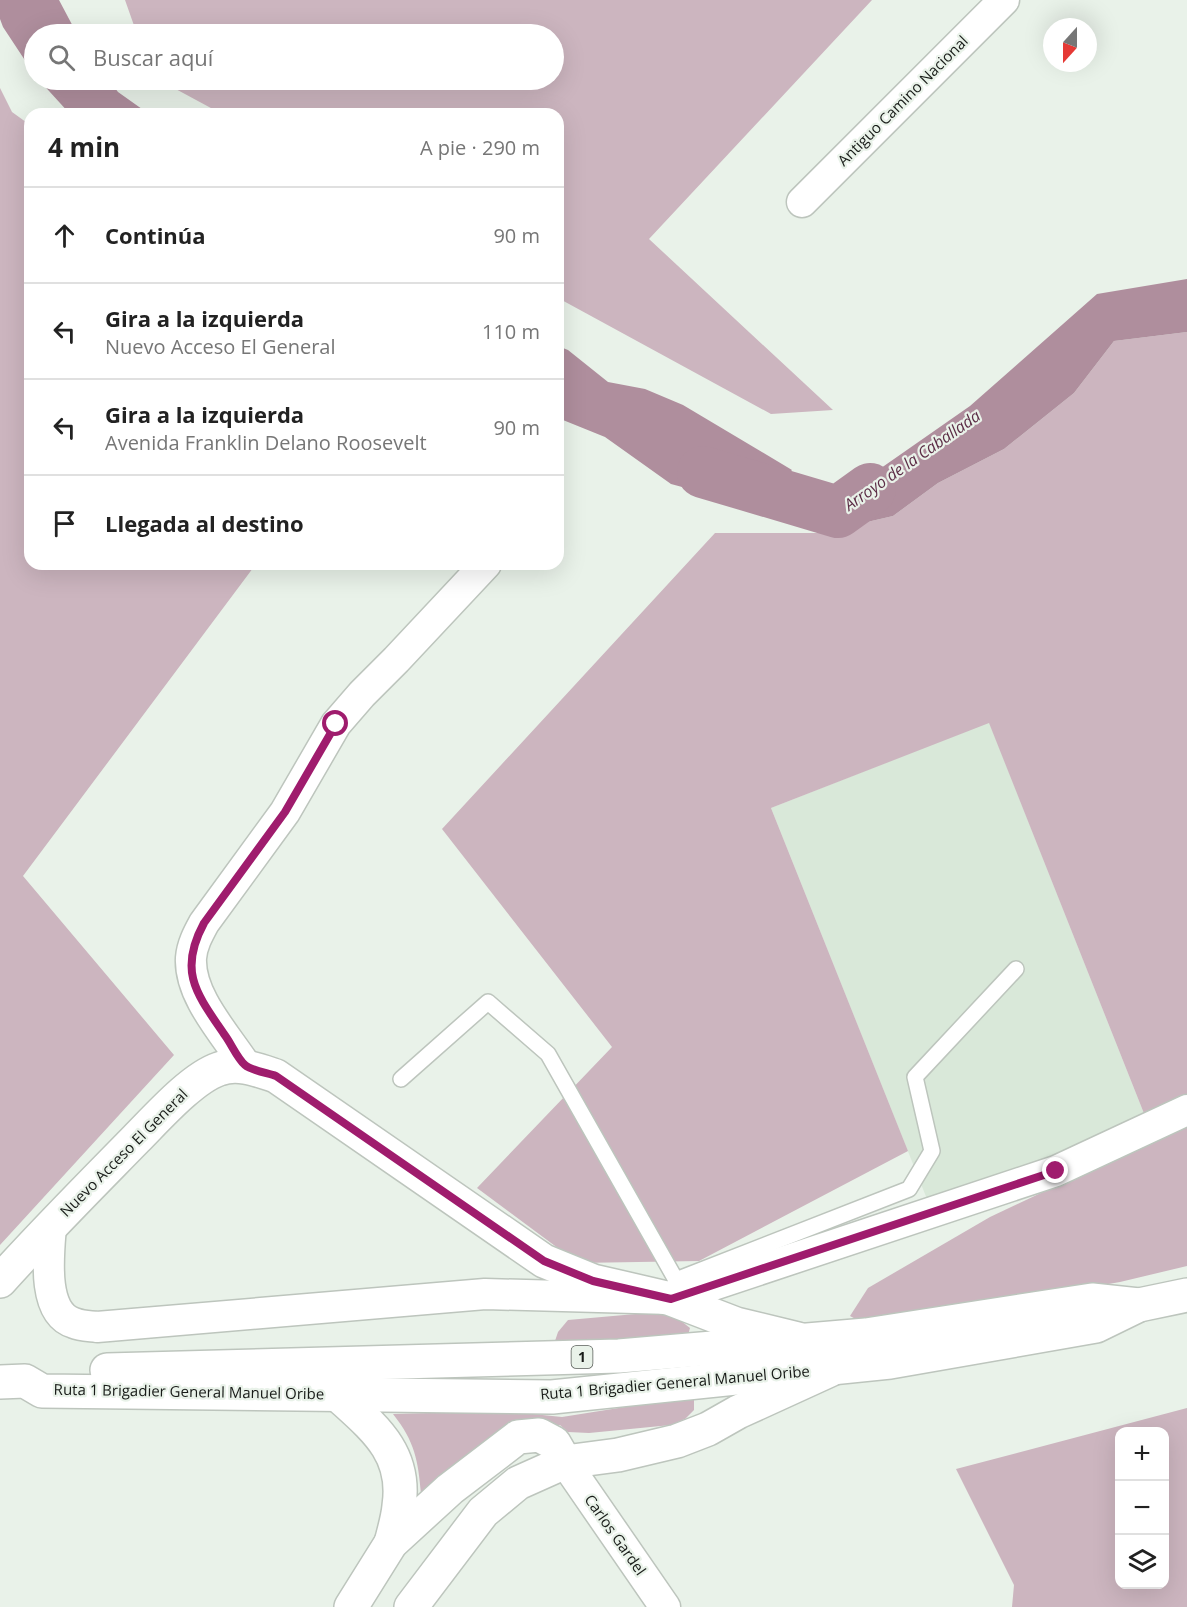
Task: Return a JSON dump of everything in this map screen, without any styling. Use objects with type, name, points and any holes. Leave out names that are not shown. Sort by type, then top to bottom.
[{"type":"main road","name":"Nuevo Acceso El General","points":[[0,1281],[171,1104],[219,1068],[246,1066],[276,1076],[544,1261],[593,1281],[674,1289],[736,1324],[805,1341]]},
{"type":"main road","name":"Ruta 1 Brigadier General Manuel Oribe","points":[[12,1382],[42,1390],[552,1397],[890,1362],[1095,1326],[1139,1305],[1187,1295]]},
{"type":"main road","name":"Ruta 1 Brigadier General Manuel Oribe","points":[[12,1382],[38,1372],[619,1356],[866,1335],[1092,1300],[1139,1305]]},
{"type":"main road","points":[[411,1607],[483,1512],[518,1483],[565,1462],[618,1455],[677,1441],[708,1429],[738,1412],[837,1367]]},
{"type":"main road","points":[[337,1394],[380,1433],[395,1457],[400,1483],[400,1506],[391,1543],[364,1602]]},
{"type":"main road","points":[[391,1543],[450,1489],[518,1437],[539,1435],[554,1443],[565,1462]]},
{"type":"street","name":"Antiguo Camino Nacional","points":[[802,202],[1004,0]]},
{"type":"street","points":[[246,1066],[207,1010],[192,976],[191,956],[196,938],[204,923],[285,812],[336,724],[362,693],[480,570]]},
{"type":"street","points":[[51,1226],[48,1274],[56,1305],[63,1317],[73,1323],[97,1327],[485,1294],[674,1289],[1056,1171],[1187,1110]]},
{"type":"street","name":"Carlos Gardel","points":[[565,1462],[665,1607]]},
{"type":"lane","points":[[401,1079],[488,1002],[548,1054],[674,1289],[909,1189],[932,1151],[915,1077],[1016,969]]},
{"type":"shaded area","points":[[125,0],[872,0],[649,239],[833,410],[771,414],[564,301],[564,108],[211,108],[178,90],[564,90],[564,24],[133,24]]},
{"type":"shaded area","points":[[0,88],[12,112],[24,121],[24,570],[252,570],[23,876],[174,1055],[0,1245]]},
{"type":"shaded area","points":[[1187,332],[1187,1095],[1145,1116],[989,723],[771,808],[908,1151],[699,1261],[578,1263],[477,1188],[612,1047],[442,829],[715,533],[820,533],[893,516],[938,483],[1004,449],[1074,393],[1114,341]]},
{"type":"shaded area","points":[[989,722],[1145,1116],[931,1209],[771,808]]},
{"type":"shaded area","points":[[1187,1124],[1187,1266],[1120,1282],[907,1319],[861,1322],[850,1316],[868,1288],[990,1217]]},
{"type":"shaded area","points":[[658,1312],[676,1317],[690,1328],[688,1335],[554,1344],[558,1332],[568,1320]]},
{"type":"shaded area","points":[[694,1396],[694,1410],[685,1419],[671,1425],[589,1433],[568,1432],[560,1425],[510,1426],[421,1494],[411,1443],[393,1414],[502,1411],[562,1417]]},
{"type":"shaded area","points":[[1187,1408],[1187,1607],[1012,1607],[1014,1585],[956,1469],[1115,1427],[1115,1589],[1169,1589],[1169,1427],[1115,1427]]},
{"type":"water","points":[[0,0],[59,0],[72,24],[24,24],[24,59],[0,19]]},
{"type":"water","points":[[48,90],[116,90],[141,108],[65,108]]},
{"type":"water","points":[[1187,279],[1187,332],[1114,341],[1074,393],[1004,449],[938,483],[893,516],[820,533],[788,520],[822,486],[851,489],[970,406],[1097,294]]},
{"type":"water","points":[[564,348],[608,382],[645,389],[683,405],[792,470],[760,508],[671,484],[605,437],[564,420]]},
{"type":"waterway","name":"Arroyo de la Caballada","points":[[703,472],[838,512],[870,489]]},
{"type":"route","points":[[336,724],[285,812],[204,923],[196,938],[191,956],[192,976],[207,1010],[246,1066],[276,1076],[544,1261],[593,1281],[671,1299],[1056,1171]]}]
